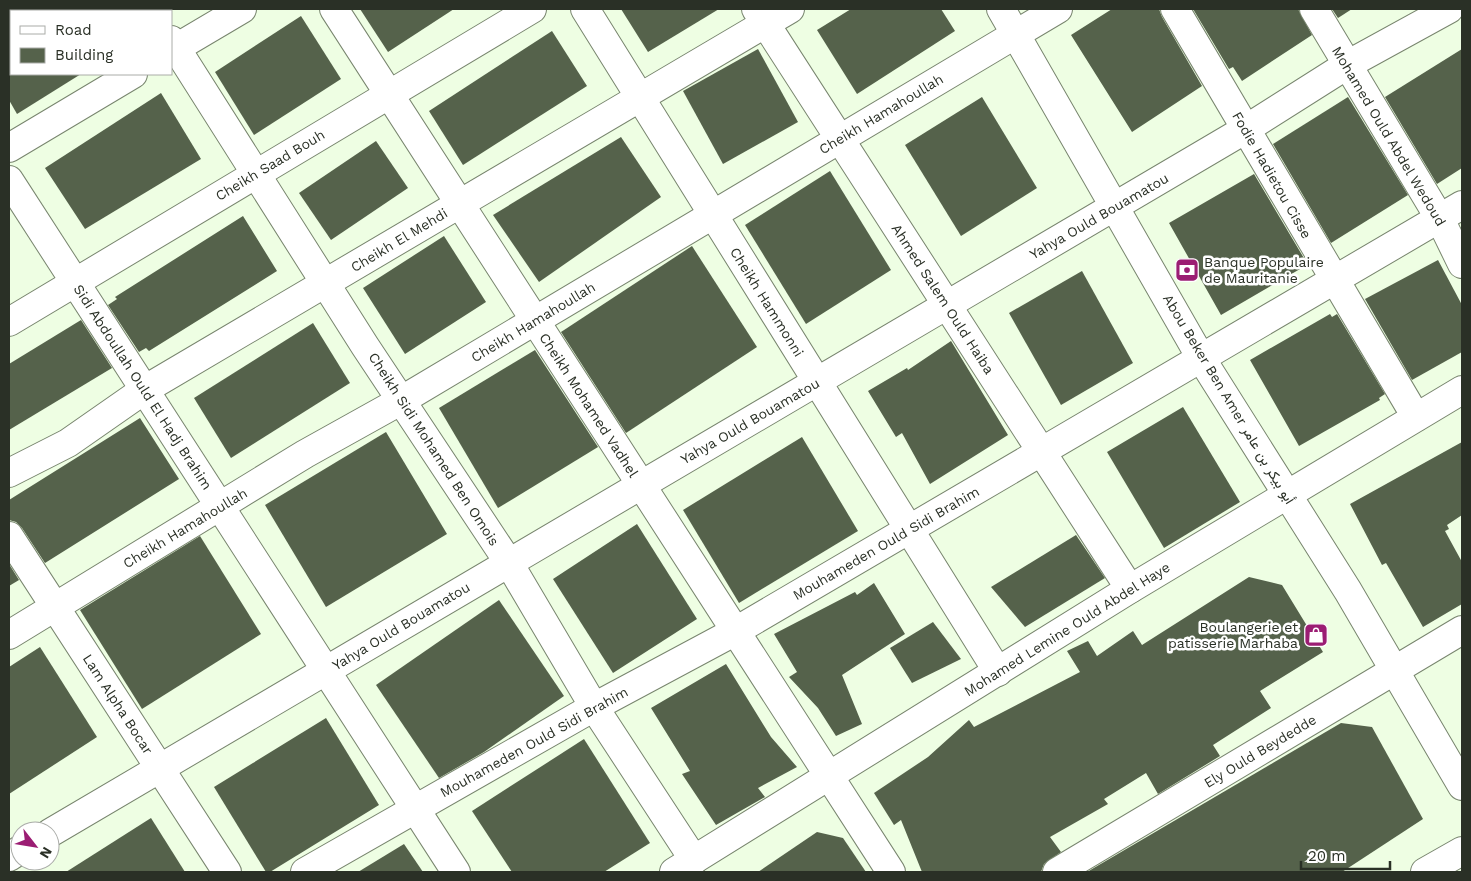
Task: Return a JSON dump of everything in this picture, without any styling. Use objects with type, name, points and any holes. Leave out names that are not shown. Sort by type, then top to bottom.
[{"type":"street","points":[[173,46],[242,9]]},
{"type":"street","name":"Cheikh Mohamed Vadhel","points":[[334,9],[734,632],[891,872]]},
{"type":"street","name":"Cheikh Saad Bouh","points":[[9,322],[532,9]]},
{"type":"street","name":"Cheikh Hammonni","points":[[585,9],[998,672]]},
{"type":"street","name":"Cheikh El Mehdi","points":[[9,473],[68,443],[144,390],[640,98],[761,16],[790,9]]},
{"type":"street","name":"Abou Beker Ben Amer أبو بيكر بن عامر","points":[[1001,9],[1116,206],[1201,358],[1348,591],[1462,786]]},
{"type":"street","name":"Cheikh Hamahoullah","points":[[9,635],[221,508],[305,454],[402,400],[1058,9]]},
{"type":"street","name":"Fodie Hadietou Cisse","points":[[1174,9],[1416,417]]},
{"type":"street","name":"Mohamed Ould Abdel Wedoud","points":[[1314,9],[1346,65],[1451,212],[1462,264]]},
{"type":"street","name":"Yahya Ould Bouamatou","points":[[60,826],[1116,206],[1246,129],[1346,65],[1449,9]]},
{"type":"street","name":"Ahmed Salem Ould Haiba","points":[[761,16],[1130,589]]},
{"type":"street","name":"Cheikh Sidi Mohamed Ben Omois","points":[[173,46],[509,563],[594,707],[684,866]]},
{"type":"street","points":[[9,148],[131,75]]},
{"type":"street","name":"Sidi Abdoullah Ould El Hadj Brahim","points":[[9,180],[456,872]]},
{"type":"street","name":"Mouhameden Ould Sidi Brahim","points":[[305,872],[594,707],[734,632],[1451,212]]},
{"type":"street","name":"Mohamed Lemine Ould Abdel Haye","points":[[684,866],[1130,589],[1462,390]]},
{"type":"street","name":"Lam Alpha Bocar","points":[[9,536],[227,872]]},
{"type":"street","name":"Ely Ould Beydedde","points":[[1057,872],[1462,630]]},
{"type":"street","points":[[1425,872],[1462,851]]},
{"type":"building","points":[[360,9],[454,9],[388,52]]},
{"type":"building","points":[[621,9],[719,9],[648,52]]},
{"type":"building","points":[[851,9],[941,9],[955,31],[857,94],[817,30]]},
{"type":"building","points":[[1112,9],[1159,9],[1202,86],[1132,132],[1071,35]]},
{"type":"building","points":[[1193,9],[1298,9],[1312,35],[1242,81],[1233,67],[1229,69]]},
{"type":"building","points":[[1332,9],[1352,9],[1338,18]]},
{"type":"building","points":[[301,16],[341,79],[254,135],[215,72]]},
{"type":"building","points":[[552,31],[587,86],[463,165],[429,111]]},
{"type":"building","points":[[758,49],[798,122],[723,164],[683,91]]},
{"type":"building","points":[[1462,49],[1462,168],[1437,184],[1385,97]]},
{"type":"building","points":[[9,74],[79,75],[17,114],[9,100]]},
{"type":"building","points":[[161,93],[201,159],[85,229],[45,168]]},
{"type":"building","points":[[982,97],[1037,188],[961,236],[905,145]]},
{"type":"building","points":[[1348,97],[1408,195],[1331,243],[1273,144]]},
{"type":"building","points":[[621,137],[661,197],[539,282],[493,215]]},
{"type":"building","points":[[376,141],[408,188],[331,240],[299,193]]},
{"type":"building","points":[[830,171],[891,270],[806,324],[745,225]]},
{"type":"building","points":[[1254,174],[1305,260],[1297,265],[1300,269],[1221,315],[1169,223]]},
{"type":"building","points":[[243,216],[277,271],[149,351],[146,348],[139,352],[108,305],[117,299],[115,297]]},
{"type":"building","points":[[444,236],[486,302],[405,354],[363,288]]},
{"type":"building","points":[[692,246],[757,347],[626,433],[561,332]]},
{"type":"building","points":[[1438,260],[1462,305],[1462,352],[1412,380],[1365,299]]},
{"type":"building","points":[[1082,271],[1133,363],[1061,405],[1009,313]]},
{"type":"building","points":[[1330,314],[1332,317],[1337,314],[1385,394],[1379,398],[1380,400],[1299,446],[1250,360]]},
{"type":"building","points":[[81,320],[112,368],[9,430],[9,364]]},
{"type":"building","points":[[313,323],[350,383],[231,458],[194,398]]},
{"type":"building","points":[[951,341],[1008,435],[930,484],[902,433],[896,437],[868,391],[907,368],[908,370]]},
{"type":"building","points":[[535,350],[598,447],[498,508],[439,408]]},
{"type":"building","points":[[1183,407],[1240,502],[1164,548],[1107,452]]},
{"type":"building","points":[[140,418],[179,479],[45,563],[22,528],[16,522],[9,520],[9,500]]},
{"type":"building","points":[[386,432],[447,534],[326,607],[265,505]]},
{"type":"building","points":[[802,437],[858,531],[739,603],[683,510]]},
{"type":"building","points":[[1462,442],[1462,515],[1447,525],[1449,529],[1445,531],[1462,562],[1462,604],[1423,627],[1386,563],[1382,565],[1350,504]]},
{"type":"building","points":[[637,524],[697,619],[613,673],[553,579]]},
{"type":"building","points":[[1076,535],[1105,578],[1025,627],[991,587]]},
{"type":"building","points":[[200,536],[261,634],[142,709],[80,610]]},
{"type":"building","points":[[9,564],[19,580],[9,586]]},
{"type":"building","points":[[1249,577],[1282,585],[1323,652],[1260,691],[1271,708],[1213,745],[1220,756],[1158,794],[1146,773],[1104,799],[1108,804],[1050,837],[1061,852],[1044,864],[1041,872],[922,872],[901,820],[894,825],[874,793],[928,757],[969,720],[974,727],[1080,672],[1067,651],[1088,641],[1097,656],[1133,631],[1142,645]]},
{"type":"building","points":[[874,583],[905,634],[842,675],[862,724],[836,736],[818,708],[789,677],[797,672],[774,634],[855,592],[857,595]]},
{"type":"building","points":[[499,600],[564,696],[484,752],[439,778],[376,685]]},
{"type":"building","points":[[933,622],[961,659],[912,683],[890,648]]},
{"type":"building","points":[[40,647],[97,737],[9,794],[9,667]]},
{"type":"building","points":[[726,664],[771,737],[797,767],[758,788],[765,797],[716,825],[682,774],[690,771],[651,708]]},
{"type":"building","points":[[326,718],[379,805],[270,872],[266,872],[214,787]]},
{"type":"building","points":[[1341,723],[1372,727],[1423,819],[1342,872],[1087,872]]},
{"type":"building","points":[[584,739],[650,843],[604,872],[512,872],[472,811]]},
{"type":"building","points":[[151,818],[185,872],[66,872]]},
{"type":"building","points":[[817,832],[843,838],[866,872],[758,872]]},
{"type":"building","points":[[404,844],[423,872],[358,872]]},
{"type":"place","name":"Banque Populaire de Mauritanie","points":[[1187,270]]},
{"type":"place","name":"Boulangerie et patisserie Marhaba","points":[[1316,635]]}]
